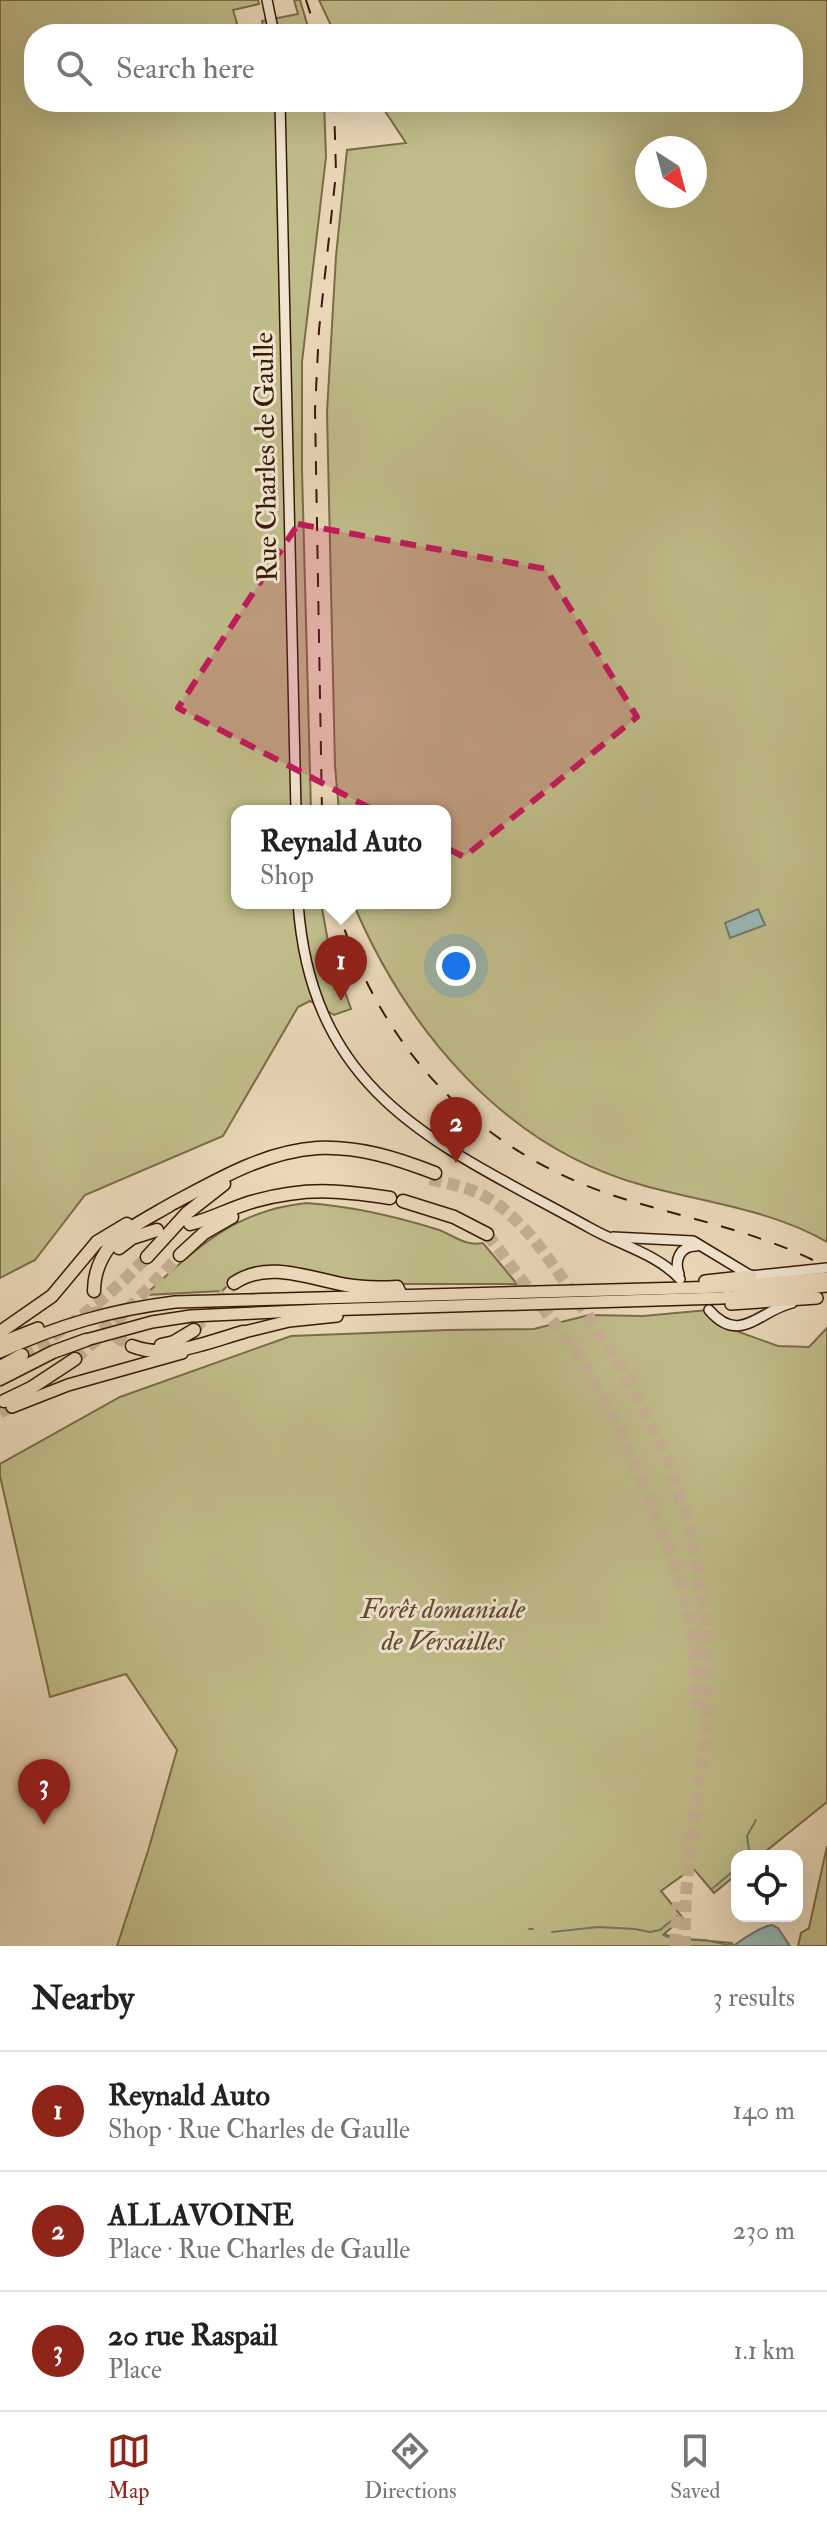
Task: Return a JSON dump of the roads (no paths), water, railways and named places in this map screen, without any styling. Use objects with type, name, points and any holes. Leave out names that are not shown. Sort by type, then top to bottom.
[{"type":"highway","points":[[0,1332],[58,1291],[91,1248],[103,1238],[269,1157],[320,1148],[377,1153],[432,1176],[359,1156],[306,1156],[281,1161],[244,1173],[210,1193],[176,1223],[147,1257]]},
{"type":"highway","points":[[157,1230],[132,1238],[113,1253],[97,1291],[101,1259],[116,1240],[202,1188]]},
{"type":"highway","points":[[190,1224],[255,1201],[313,1189],[341,1190],[396,1200],[454,1217],[487,1234]]},
{"type":"highway","points":[[180,1255],[219,1224],[244,1210],[290,1193]]},
{"type":"highway","points":[[234,1283],[250,1274],[276,1271],[359,1287],[397,1287],[401,1295]]},
{"type":"highway","points":[[670,1288],[681,1283],[751,1276]]},
{"type":"highway","points":[[0,1352],[49,1330],[121,1310],[175,1302],[722,1287],[827,1278]]},
{"type":"highway","points":[[0,1379],[53,1352],[86,1340],[171,1318],[307,1310],[722,1298],[827,1286]]},
{"type":"highway","points":[[543,1303],[552,1307],[692,1305],[822,1297]]},
{"type":"highway","points":[[194,1330],[168,1344],[134,1344],[148,1351],[173,1351],[289,1321],[343,1315],[352,1310]]},
{"type":"highway","points":[[0,1343],[41,1327],[49,1330]]},
{"type":"highway","points":[[9,1404],[243,1332]]},
{"type":"highway","points":[[0,1367],[22,1355]]},
{"type":"highway","points":[[9,1404],[77,1360]]},
{"type":"main road","points":[[265,0],[269,24]]},
{"type":"main road","name":"Rue Charles de Gaulle","points":[[280,112],[296,805]]},
{"type":"main road","points":[[299,909],[305,952],[318,999],[340,1046],[376,1094],[435,1142],[598,1233],[659,1261],[680,1279],[677,1264],[680,1253],[688,1246],[704,1246]]},
{"type":"main road","points":[[598,1233],[631,1240],[685,1240],[704,1246],[751,1276],[827,1268]]},
{"type":"main road","points":[[709,1310],[720,1322],[749,1325],[778,1307],[822,1297]]},
{"type":"water","points":[[758,909],[765,925],[730,938],[725,923]]},
{"type":"water","points":[[772,1925],[778,1928],[790,1946],[733,1946],[756,1931]]},
{"type":"waterway","points":[[749,1850],[747,1836],[756,1820]]},
{"type":"waterway","points":[[713,1888],[731,1873]]},
{"type":"waterway","points":[[552,1932],[598,1927],[650,1932],[660,1930],[677,1916]]},
{"type":"waterway","points":[[663,1935],[733,1946]]},
{"type":"tunnel","points":[[430,1179],[466,1188],[488,1198],[505,1210],[534,1240],[615,1357],[667,1460],[685,1512],[705,1622],[707,1680],[704,1741],[688,1869],[685,1946]]},
{"type":"tunnel","points":[[487,1234],[578,1354],[618,1425],[662,1530],[684,1595],[695,1648],[697,1708]]},
{"type":"tunnel","points":[[75,1359],[110,1328],[180,1255]]},
{"type":"tunnel","points":[[22,1355],[88,1310],[147,1257]]},
{"type":"tunnel","points":[[194,1330],[234,1283]]},
{"type":"tunnel","points":[[96,1306],[109,1330],[132,1346]]},
{"type":"tunnel","points":[[0,1413],[12,1407]]},
{"type":"tunnel","points":[[675,1946],[678,1902]]},
{"type":"railway","points":[[306,0],[314,24]]},
{"type":"railway","points":[[322,805],[315,410],[319,330],[336,173],[334,112]]},
{"type":"railway","points":[[338,909],[354,955],[378,1003],[406,1047],[439,1086],[477,1121],[520,1152],[567,1177],[618,1197],[767,1241],[815,1261]]},
{"type":"place","name":"Reynald Auto","points":[[341,1001]]},
{"type":"place","name":"ALLAVOINE","points":[[456,1163]]},
{"type":"place","name":"20 rue Raspail","points":[[44,1825]]},
{"type":"park label","name":"Forêt domaniale de Versailles","points":[[443,1625]]}]
